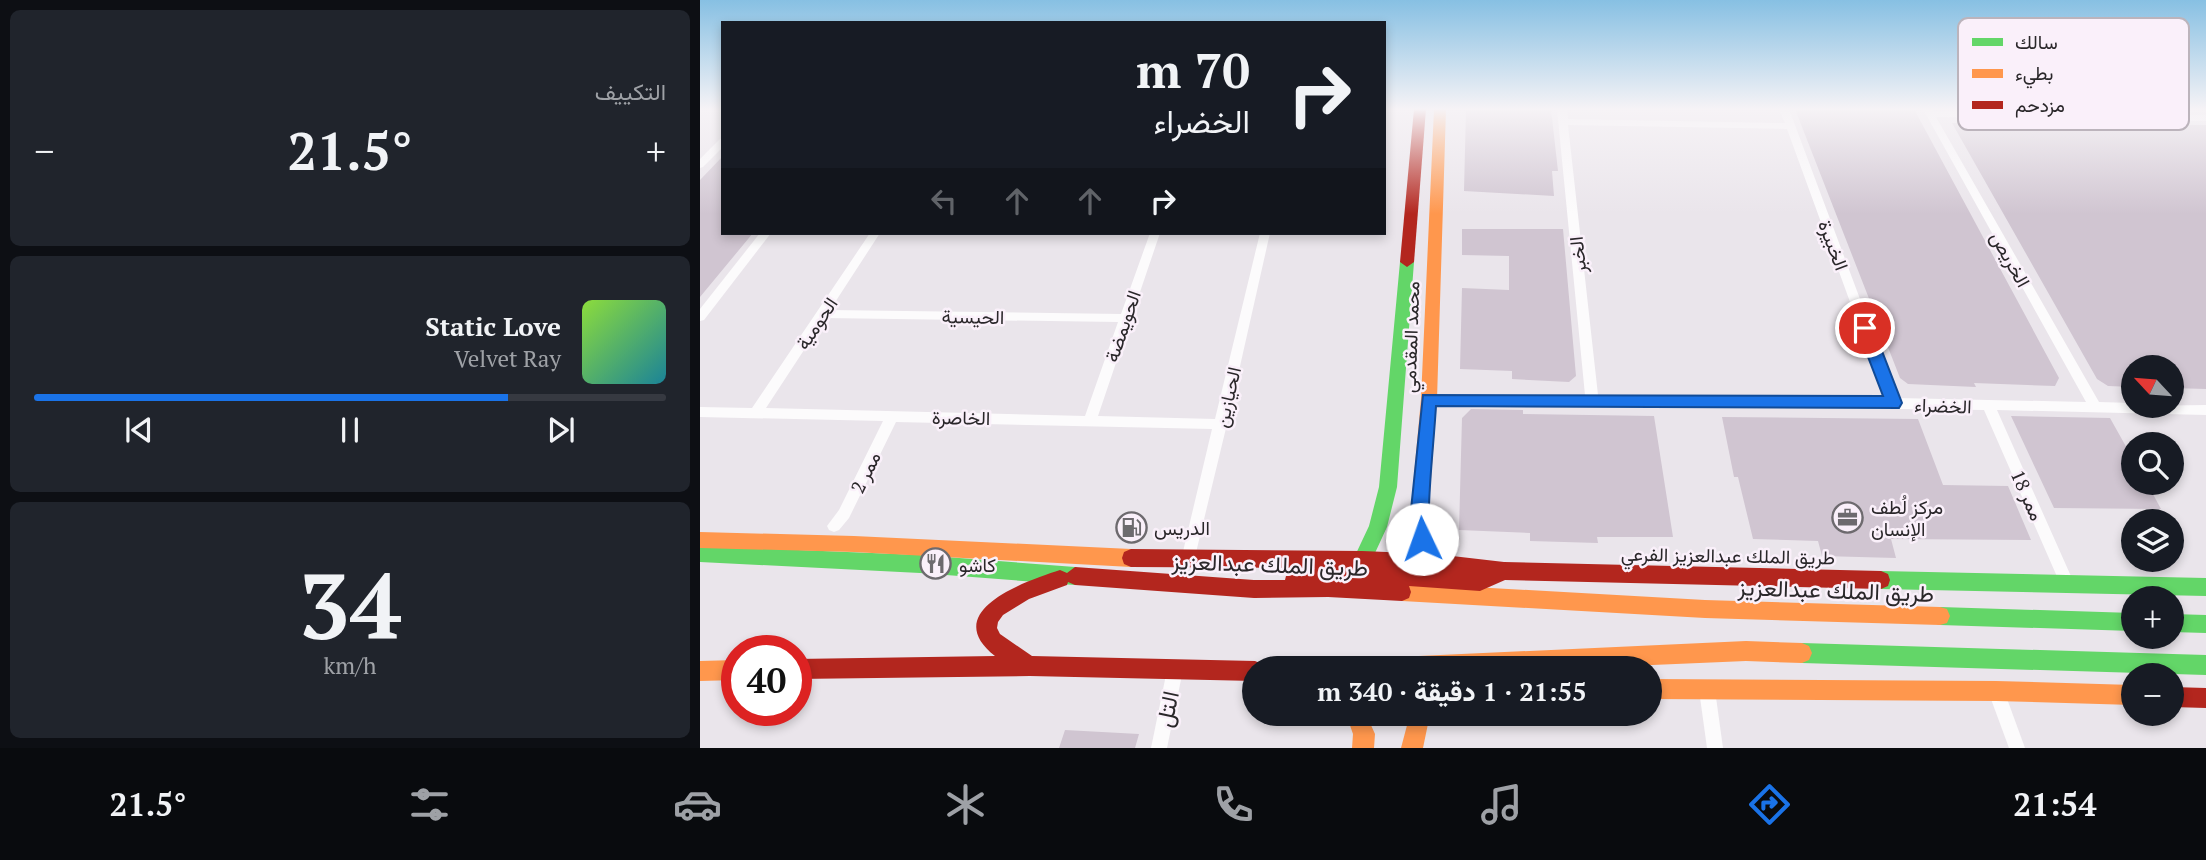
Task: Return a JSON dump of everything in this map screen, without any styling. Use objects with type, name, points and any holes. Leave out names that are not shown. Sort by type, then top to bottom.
[{"type":"street","points":[[700,165],[720,144]]},
{"type":"street","name":"محمد المقدمي","points":[[1362,560],[1378,527],[1388,487],[1417,144]]},
{"type":"street","name":"محمد المقدمي","points":[[1435,563],[1422,539],[1419,519],[1429,399],[1439,144]]},
{"type":"street","name":"الخبر","points":[[1565,144],[1592,401]]},
{"type":"street","name":"الخبيرة","points":[[1796,144],[1893,403]]},
{"type":"street","name":"الخريص","points":[[1946,144],[2095,408]]},
{"type":"street","points":[[700,317],[764,235]]},
{"type":"street","name":"الحومية","points":[[755,413],[874,235]]},
{"type":"street","name":"الحويمضة","points":[[1090,420],[1153,235]]},
{"type":"street","name":"الحيازين","points":[[1188,560],[1265,235]]},
{"type":"street","name":"الحيسية","points":[[822,314],[1125,318]]},
{"type":"street","name":"الخضراء","points":[[1429,399],[1893,403],[2206,410]]},
{"type":"street","name":"ممر 18","points":[[1989,407],[2067,583]]},
{"type":"street","name":"الخاصرة","points":[[700,412],[1221,424]]},
{"type":"street","name":"ممر 2","points":[[834,526],[844,514],[892,416]]},
{"type":"street","points":[[1388,487],[1420,492]]},
{"type":"street","points":[[700,540],[854,544],[1188,560],[1362,560],[1435,563],[1504,571]]},
{"type":"street","name":"طريق الملك عبدالعزيز","points":[[700,554],[920,564],[1254,589],[1328,589],[1705,609],[2121,622]]},
{"type":"street","name":"طريق الملك عبدالعزيز الفرعي","points":[[1254,589],[1336,572],[1480,582],[1504,571],[2206,587]]},
{"type":"street","points":[[1030,666],[996,643],[990,636],[989,619],[993,611],[1006,600],[1068,576]]},
{"type":"street","points":[[2184,623],[2206,624]]},
{"type":"street","points":[[1649,656],[1746,650],[2206,665]]},
{"type":"street","points":[[812,670],[1030,666],[1242,671]]},
{"type":"street","points":[[700,671],[721,670]]},
{"type":"street","name":"التل","points":[[1158,748],[1175,670]]},
{"type":"street","points":[[1662,689],[1996,691],[2121,695]]},
{"type":"street","points":[[1707,690],[1715,748]]},
{"type":"street","points":[[1996,691],[2017,748]]},
{"type":"street","points":[[2184,697],[2206,698]]},
{"type":"street","points":[[1361,726],[1364,734],[1363,748]]},
{"type":"street","points":[[1412,748],[1417,726]]},
{"type":"building","points":[[1465,144],[1555,144],[1558,171],[1552,171],[1554,196],[1464,191]]},
{"type":"building","points":[[1809,144],[1933,144],[2059,378],[2055,386],[1974,383],[1976,387],[1908,384],[1900,378]]},
{"type":"building","points":[[1964,144],[2206,144],[2206,389],[2184,388],[2184,355],[2121,355],[2121,387],[2108,386],[2097,379]]},
{"type":"building","points":[[721,158],[721,235],[751,235],[700,297],[700,180]]},
{"type":"building","points":[[1462,229],[1563,229],[1576,376],[1569,382],[1512,379],[1512,371],[1460,369],[1462,288],[1509,290],[1509,256],[1462,255]]},
{"type":"building","points":[[1471,409],[1523,410],[1523,414],[1654,416],[1673,537],[1597,537],[1598,543],[1530,541],[1530,533],[1459,530],[1462,418]]},
{"type":"building","points":[[2011,416],[2110,418],[2121,438],[2121,495],[2153,495],[2161,509],[2054,508]]},
{"type":"building","points":[[1722,417],[1918,419],[1943,485],[2008,486],[2031,540],[1891,539],[1896,558],[1822,556],[1818,541],[1753,539],[1738,477],[1734,477]]},
{"type":"building","points":[[1065,730],[1139,734],[1135,748],[1059,748]]},
{"type":"traffic: fast","points":[[1362,560],[1378,527],[1388,487],[1407,262]]},
{"type":"traffic: fast","points":[[700,554],[920,564],[1075,576]]},
{"type":"traffic: fast","points":[[1881,580],[2206,587]]},
{"type":"traffic: fast","points":[[1940,616],[2121,622]]},
{"type":"traffic: fast","points":[[2184,623],[2206,624]]},
{"type":"traffic: fast","points":[[1802,653],[2206,665]]},
{"type":"traffic: slow","points":[[1435,563],[1422,539],[1419,519],[1429,399],[1439,144]]},
{"type":"traffic: slow","points":[[700,540],[854,544],[1131,558]]},
{"type":"traffic: slow","points":[[1402,592],[1705,609],[1940,616]]},
{"type":"traffic: slow","points":[[1637,656],[1746,651],[1802,653]]},
{"type":"traffic: slow","points":[[700,671],[721,670]]},
{"type":"traffic: slow","points":[[1662,689],[1996,691],[2121,695]]},
{"type":"traffic: slow","points":[[1361,726],[1364,734],[1363,748]]},
{"type":"traffic: slow","points":[[1412,748],[1417,726]]},
{"type":"traffic: jam","points":[[1407,262],[1417,144]]},
{"type":"traffic: jam","points":[[1131,558],[1362,560],[1435,563],[1504,571]]},
{"type":"traffic: jam","points":[[1293,582],[1337,572],[1480,582],[1504,571],[1881,580]]},
{"type":"traffic: jam","points":[[1075,576],[1254,589],[1328,588],[1402,592]]},
{"type":"traffic: jam","points":[[1030,666],[1005,652],[993,641],[987,629],[989,618],[996,608],[1008,600],[1060,579]]},
{"type":"traffic: jam","points":[[812,669],[1030,666],[1242,671]]},
{"type":"traffic: jam","points":[[2184,697],[2206,698]]},
{"type":"place","name":"مركز لُطف الإنسان","points":[[1848,517]]},
{"type":"place","name":"الدريس","points":[[1131,527]]},
{"type":"place","name":"كاشو","points":[[936,564]]},
{"type":"route","points":[[1422,539],[1419,519],[1420,492],[1429,399],[1893,403],[1865,328]]}]
